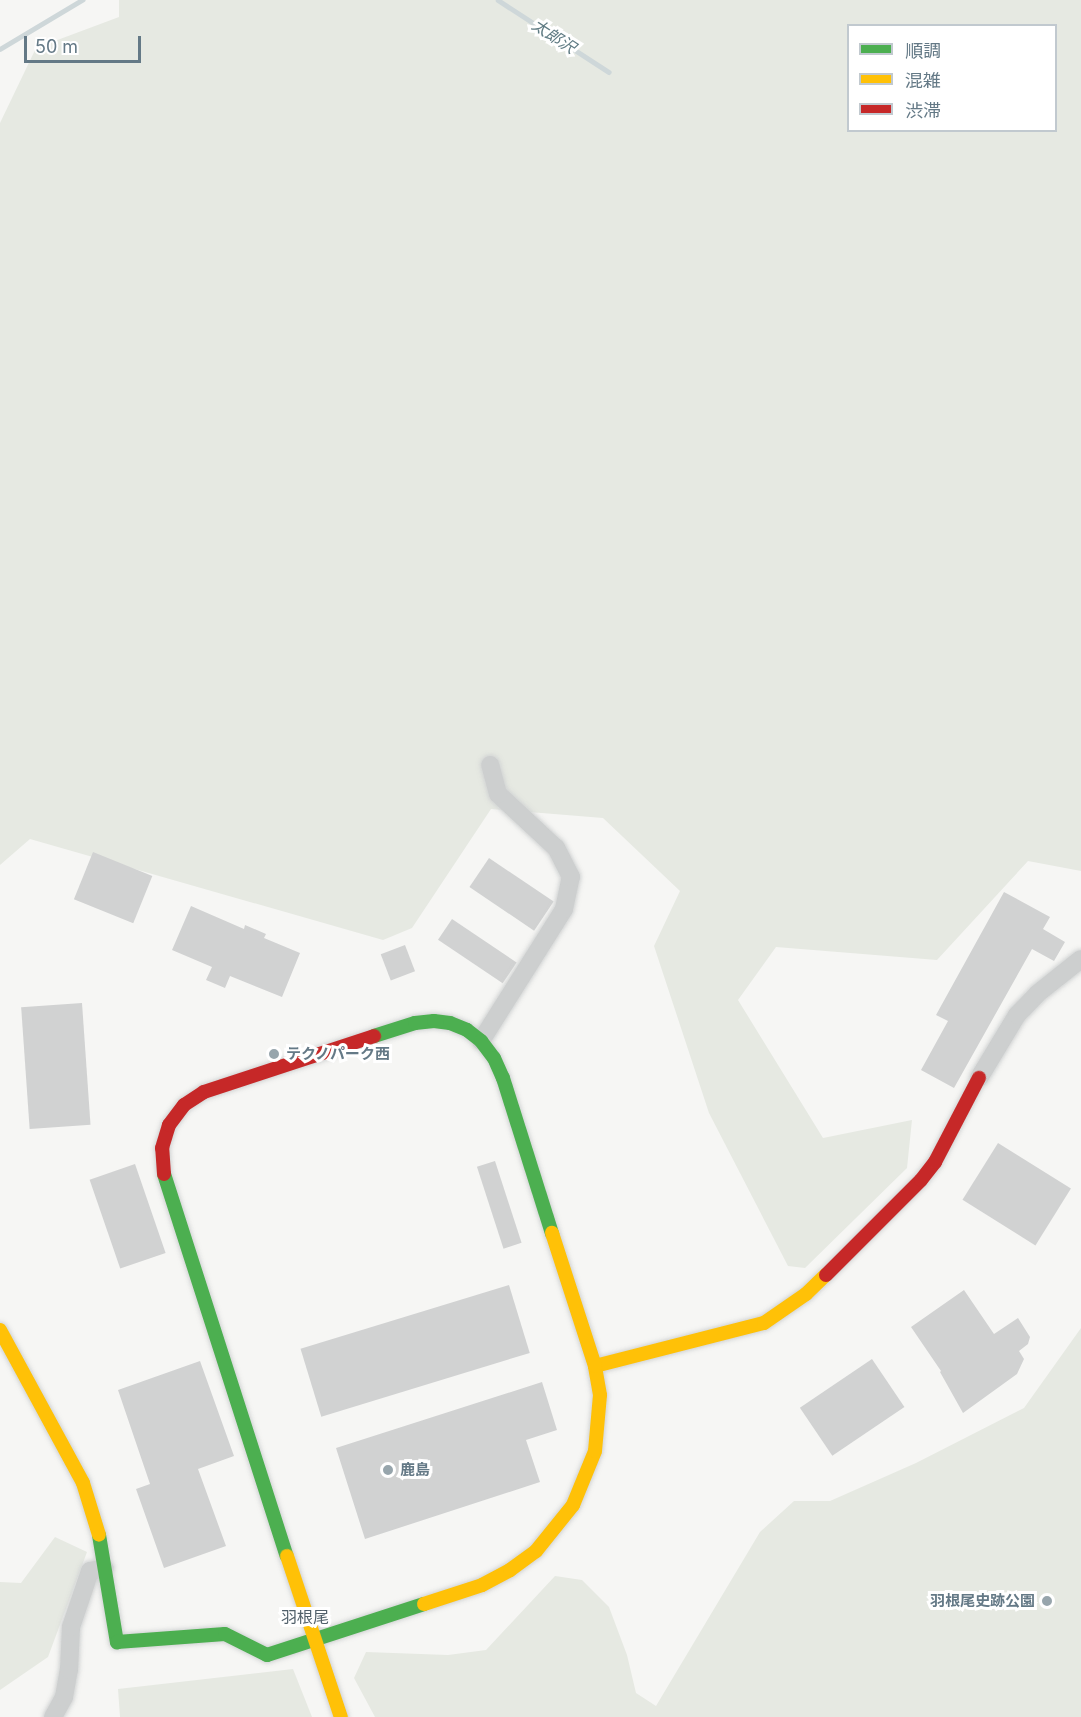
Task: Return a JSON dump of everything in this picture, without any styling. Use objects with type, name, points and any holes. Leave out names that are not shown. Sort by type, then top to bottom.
[{"type":"street","points":[[481,1041],[564,909],[571,877],[556,848],[498,794],[490,765]]},
{"type":"street","points":[[595,1366],[744,1330],[764,1323],[806,1294],[921,1180],[935,1162],[979,1078],[1017,1015],[1037,994],[1081,959]]},
{"type":"street","points":[[0,1330],[82,1483],[102,1545],[117,1642],[225,1634],[267,1655],[314,1639],[482,1585],[536,1551],[573,1505],[595,1451],[600,1395],[595,1366],[503,1078],[481,1041],[467,1030],[450,1023],[434,1021],[415,1023],[204,1092],[184,1105],[169,1125],[162,1148],[163,1171],[314,1639],[341,1717]]},
{"type":"street","points":[[53,1717],[64,1697],[69,1670],[71,1627],[90,1571],[105,1568]]},
{"type":"shaded area","points":[[119,0],[1081,0],[1081,871],[1028,861],[937,960],[776,947],[738,1000],[823,1138],[912,1120],[907,1168],[805,1268],[788,1266],[709,1113],[654,946],[680,891],[603,818],[491,809],[412,928],[383,940],[30,839],[0,865],[0,123],[36,48],[119,17]]},
{"type":"shaded area","points":[[1081,1328],[1081,1717],[375,1717],[354,1678],[366,1652],[448,1655],[486,1650],[555,1576],[582,1580],[609,1607],[627,1655],[636,1693],[656,1706],[760,1532],[794,1501],[830,1501],[916,1463],[1024,1408]]},
{"type":"shaded area","points":[[55,1537],[87,1552],[48,1657],[0,1690],[0,1582],[21,1583]]},
{"type":"shaded area","points":[[293,1669],[312,1717],[120,1717],[118,1689]]},
{"type":"building","points":[[93,852],[152,876],[133,923],[74,899]]},
{"type":"building","points":[[489,858],[554,902],[534,931],[469,887]]},
{"type":"building","points":[[1004,892],[1050,917],[1043,929],[1065,942],[1054,961],[1032,949],[954,1088],[921,1070],[948,1021],[936,1015]]},
{"type":"building","points":[[191,906],[244,929],[245,925],[266,934],[264,938],[300,953],[282,997],[230,976],[225,988],[206,980],[212,967],[172,950]]},
{"type":"building","points":[[452,919],[517,963],[503,983],[438,940]]},
{"type":"building","points":[[405,945],[415,971],[391,980],[381,954]]},
{"type":"building","points":[[82,1003],[91,1125],[30,1129],[21,1007]]},
{"type":"building","points":[[998,1143],[1071,1189],[1035,1245],[962,1200]]},
{"type":"building","points":[[495,1161],[522,1243],[504,1249],[477,1167]]},
{"type":"building","points":[[135,1164],[166,1253],[120,1269],[90,1180]]},
{"type":"building","points":[[509,1285],[530,1353],[321,1417],[301,1349]]},
{"type":"building","points":[[964,1290],[994,1334],[1018,1318],[1030,1337],[1028,1344],[1019,1351],[1024,1359],[1017,1374],[963,1413],[941,1371],[911,1327]]},
{"type":"building","points":[[872,1359],[904,1407],[832,1456],[800,1408]]},
{"type":"building","points":[[200,1361],[234,1456],[198,1469],[226,1546],[164,1568],[136,1489],[150,1484],[118,1390]]},
{"type":"building","points":[[542,1382],[557,1430],[526,1440],[540,1482],[365,1539],[336,1448]]},
{"type":"waterway","name":"太郎沢","points":[[0,49],[82,0]]},
{"type":"waterway","name":"太郎沢","points":[[498,0],[609,72]]},
{"type":"traffic: fast","points":[[374,1036],[415,1023],[434,1021],[450,1023],[467,1030],[481,1041],[494,1058],[503,1078],[552,1233]]},
{"type":"traffic: fast","points":[[164,1174],[287,1556]]},
{"type":"traffic: fast","points":[[99,1535],[117,1642],[225,1634],[267,1655],[424,1604]]},
{"type":"traffic: slow","points":[[424,1604],[482,1585],[510,1570],[536,1551],[573,1505],[595,1451],[600,1395],[595,1366],[552,1233]]},
{"type":"traffic: slow","points":[[595,1366],[764,1323],[806,1294],[826,1275]]},
{"type":"traffic: slow","points":[[0,1330],[83,1483],[99,1535]]},
{"type":"traffic: slow","points":[[287,1556],[341,1717]]},
{"type":"traffic: jam","points":[[164,1174],[162,1148],[169,1125],[184,1105],[204,1092],[374,1036]]},
{"type":"traffic: jam","points":[[826,1275],[921,1180],[935,1162],[979,1078]]},
{"type":"place","name":"テクノパーク西","points":[[274,1054]]},
{"type":"place","name":"鹿島","points":[[388,1470]]},
{"type":"place","name":"羽根尾史跡公園","points":[[1047,1601]]},
{"type":"district","name":"羽根尾","points":[[305,1617]]}]
